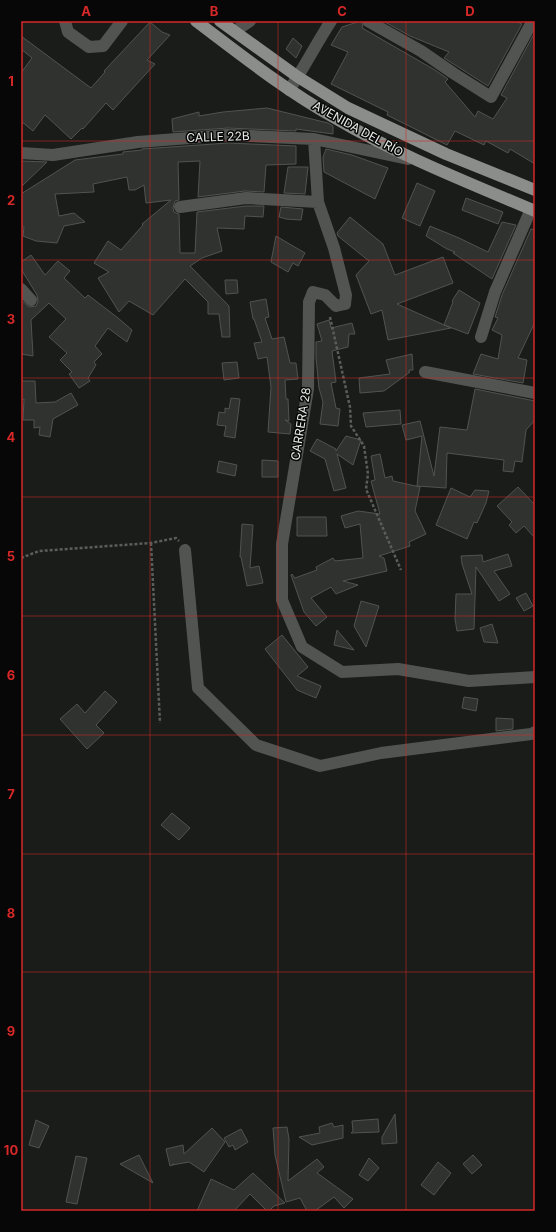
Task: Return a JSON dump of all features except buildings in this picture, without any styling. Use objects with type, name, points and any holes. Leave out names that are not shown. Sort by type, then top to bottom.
[{"type":"main road","name":"AVENIDA DEL RÍO","points":[[196,21],[289,90],[335,119],[414,160],[529,208]]},
{"type":"main road","name":"AVENIDA DEL RÍO","points":[[220,21],[298,77],[348,108],[464,161],[531,188]]},
{"type":"main road","points":[[458,179],[464,161]]},
{"type":"main road","points":[[529,208],[531,188]]},
{"type":"street","points":[[65,21],[68,32],[89,47],[103,46],[117,23]]},
{"type":"street","points":[[235,31],[250,21]]},
{"type":"street","points":[[289,90],[331,21]]},
{"type":"street","points":[[368,21],[421,51],[491,97],[530,24]]},
{"type":"street","name":"CALLE 22B","points":[[21,153],[53,155],[138,142],[228,135],[314,139],[414,160]]},
{"type":"street","points":[[314,139],[318,202],[334,248],[346,295],[345,304],[336,306],[325,295]]},
{"type":"street","points":[[180,208],[246,198],[318,202]]},
{"type":"street","points":[[482,337],[495,292],[529,208]]},
{"type":"street","points":[[21,289],[31,300]]},
{"type":"street","name":"CARRERA 28","points":[[325,295],[313,292],[309,302],[308,389],[282,544],[282,600],[302,647],[342,672],[398,669],[469,681],[535,677]]},
{"type":"street","points":[[425,372],[535,393]]},
{"type":"street","points":[[185,550],[198,688],[256,745],[320,766],[381,753],[531,734],[535,732]]},
{"type":"path","points":[[325,295],[350,407],[350,426],[364,446],[368,474],[366,489],[400,570]]},
{"type":"path","points":[[21,558],[39,551],[151,543],[176,538],[185,550]]},
{"type":"path","points":[[151,543],[160,723]]}]
